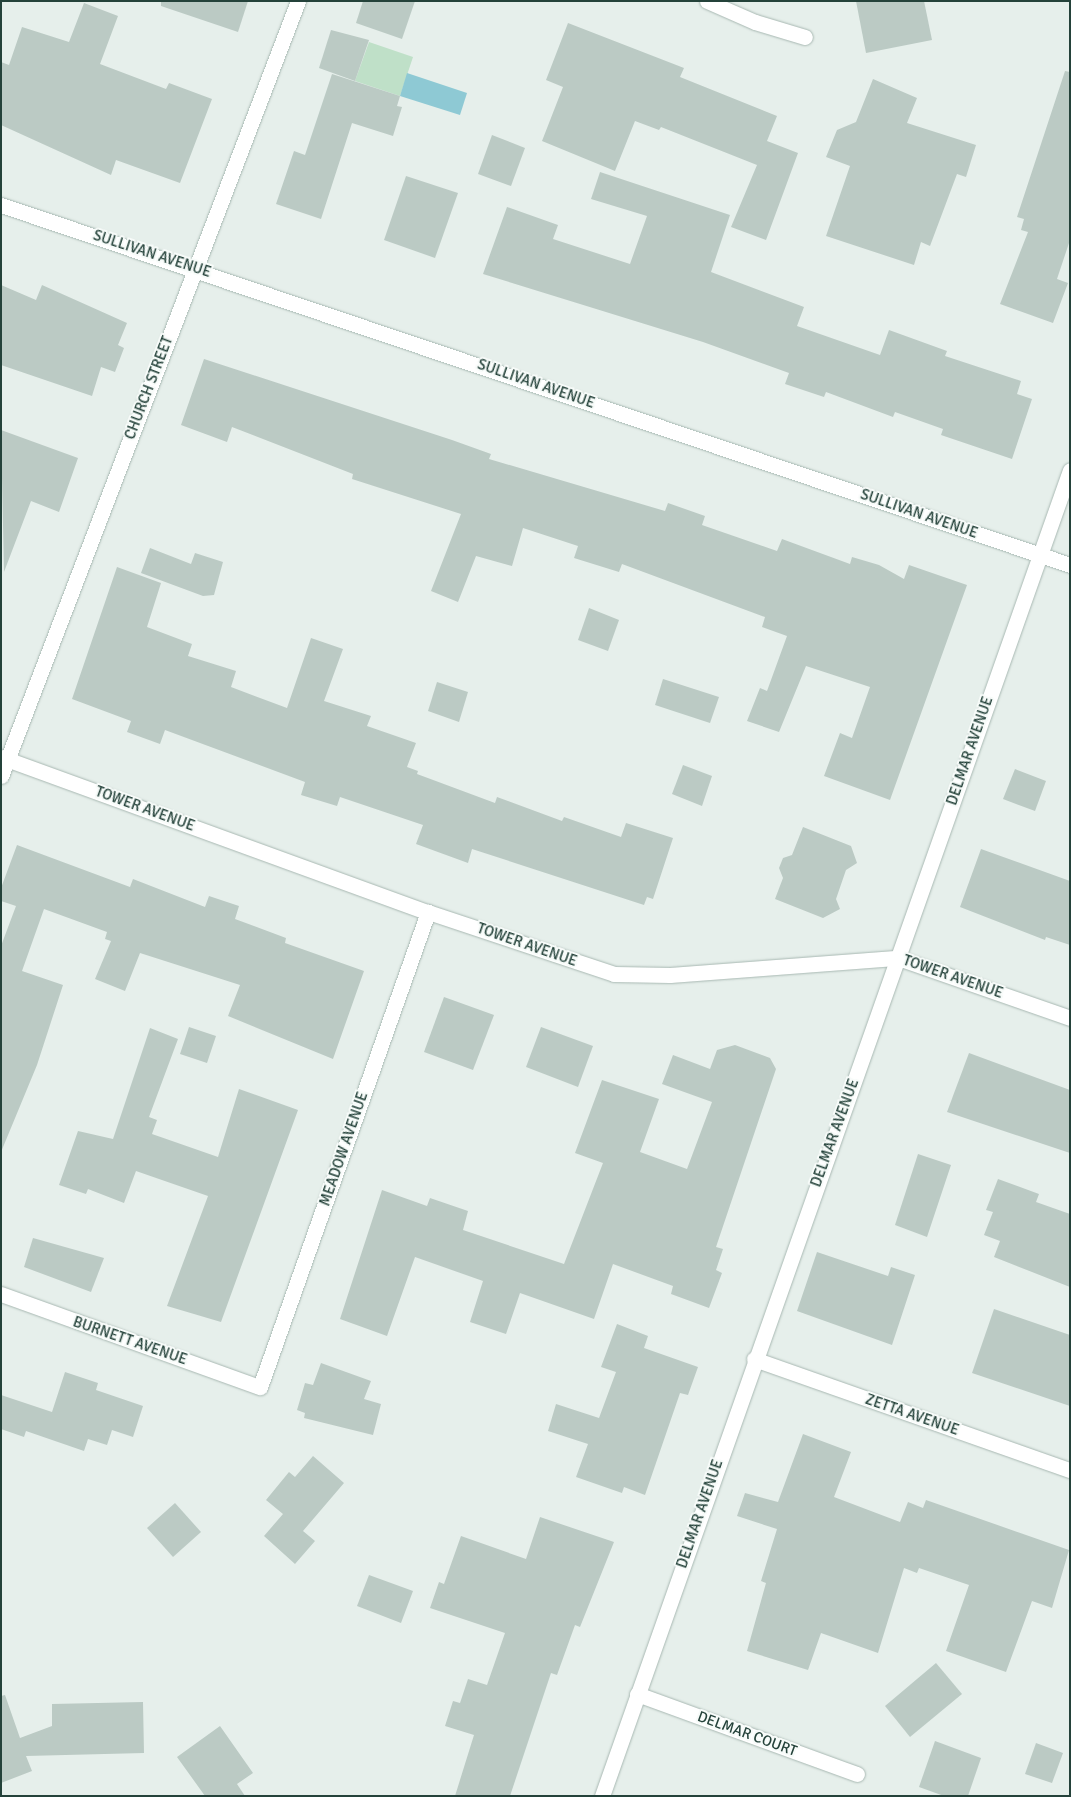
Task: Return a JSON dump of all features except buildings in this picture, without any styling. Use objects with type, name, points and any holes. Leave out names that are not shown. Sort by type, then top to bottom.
[{"type":"street","name":"CHURCH STREET","points":[[1,776],[4,759],[298,1]]},
{"type":"street","points":[[707,1],[755,22],[805,37]]},
{"type":"street","name":"SULLIVAN AVENUE","points":[[1,205],[1070,565]]},
{"type":"street","name":"DELMAR AVENUE","points":[[602,1796],[754,1359],[1070,470]]},
{"type":"street","name":"TOWER AVENUE","points":[[4,759],[428,912],[614,974],[670,975],[898,958],[1070,1018]]},
{"type":"street","name":"MEADOW AVENUE","points":[[260,1387],[428,912]]},
{"type":"street","name":"BURNETT AVENUE","points":[[1,1294],[260,1387]]},
{"type":"street","name":"ZETTA AVENUE","points":[[754,1359],[1070,1470]]},
{"type":"street","name":"DELMAR COURT","points":[[637,1694],[856,1774]]},
{"type":"green space","points":[[369,42],[413,57],[400,96],[355,81]]},
{"type":"water","points":[[407,73],[467,93],[460,115],[400,96]]}]
